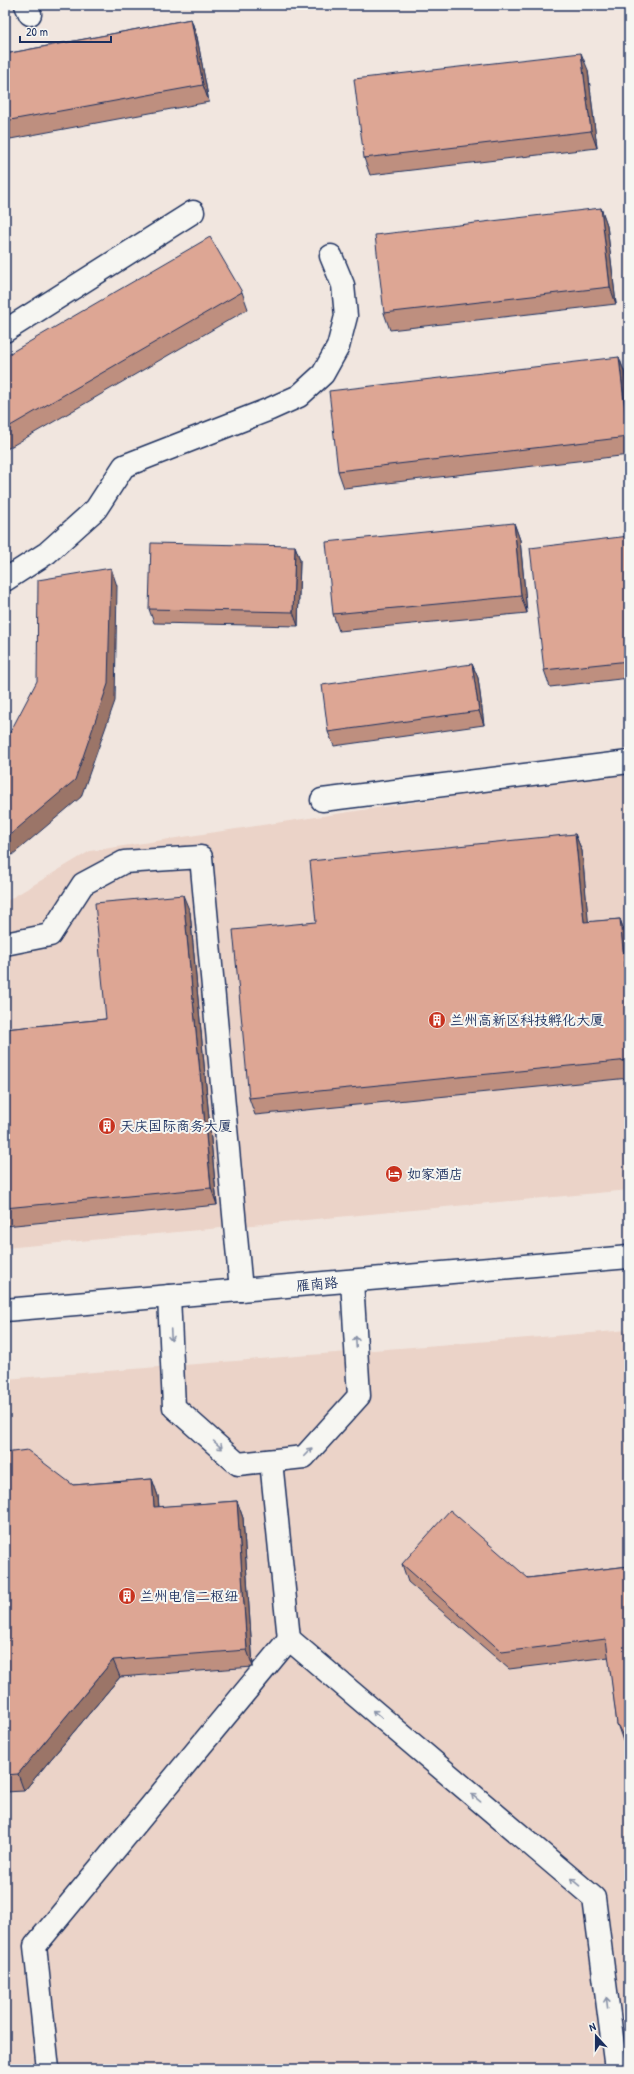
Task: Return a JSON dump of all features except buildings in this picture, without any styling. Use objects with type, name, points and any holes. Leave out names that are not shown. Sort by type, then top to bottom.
[{"type":"street","points":[[5,330],[192,212]]},
{"type":"street","points":[[5,580],[47,553],[96,509],[124,466],[299,396],[322,374],[338,347],[346,316],[343,285],[331,256]]},
{"type":"street","points":[[322,800],[629,762]]},
{"type":"street","points":[[5,944],[50,935],[83,884],[124,862],[201,857],[241,1290]]},
{"type":"street","name":"雁南路","points":[[5,1310],[629,1257]]},
{"type":"street","points":[[169,1296],[174,1407],[238,1464],[304,1457],[359,1396],[352,1281]]},
{"type":"street","points":[[271,1461],[289,1639],[594,1898],[616,2069]]},
{"type":"street","points":[[48,2069],[36,1946],[289,1639]]},
{"type":"shaded area","points":[[629,770],[629,1190],[5,1248],[5,902],[90,851]]},
{"type":"shaded area","points":[[629,1330],[629,2069],[5,2069],[5,1379]]},
{"type":"place","name":"兰州高新区科技孵化大厦","points":[[437,1020]]},
{"type":"place","name":"天庆国际商务大厦","points":[[107,1126]]},
{"type":"place","name":"如家酒店","points":[[394,1174]]},
{"type":"place","name":"兰州电信二枢纽","points":[[127,1596]]}]
